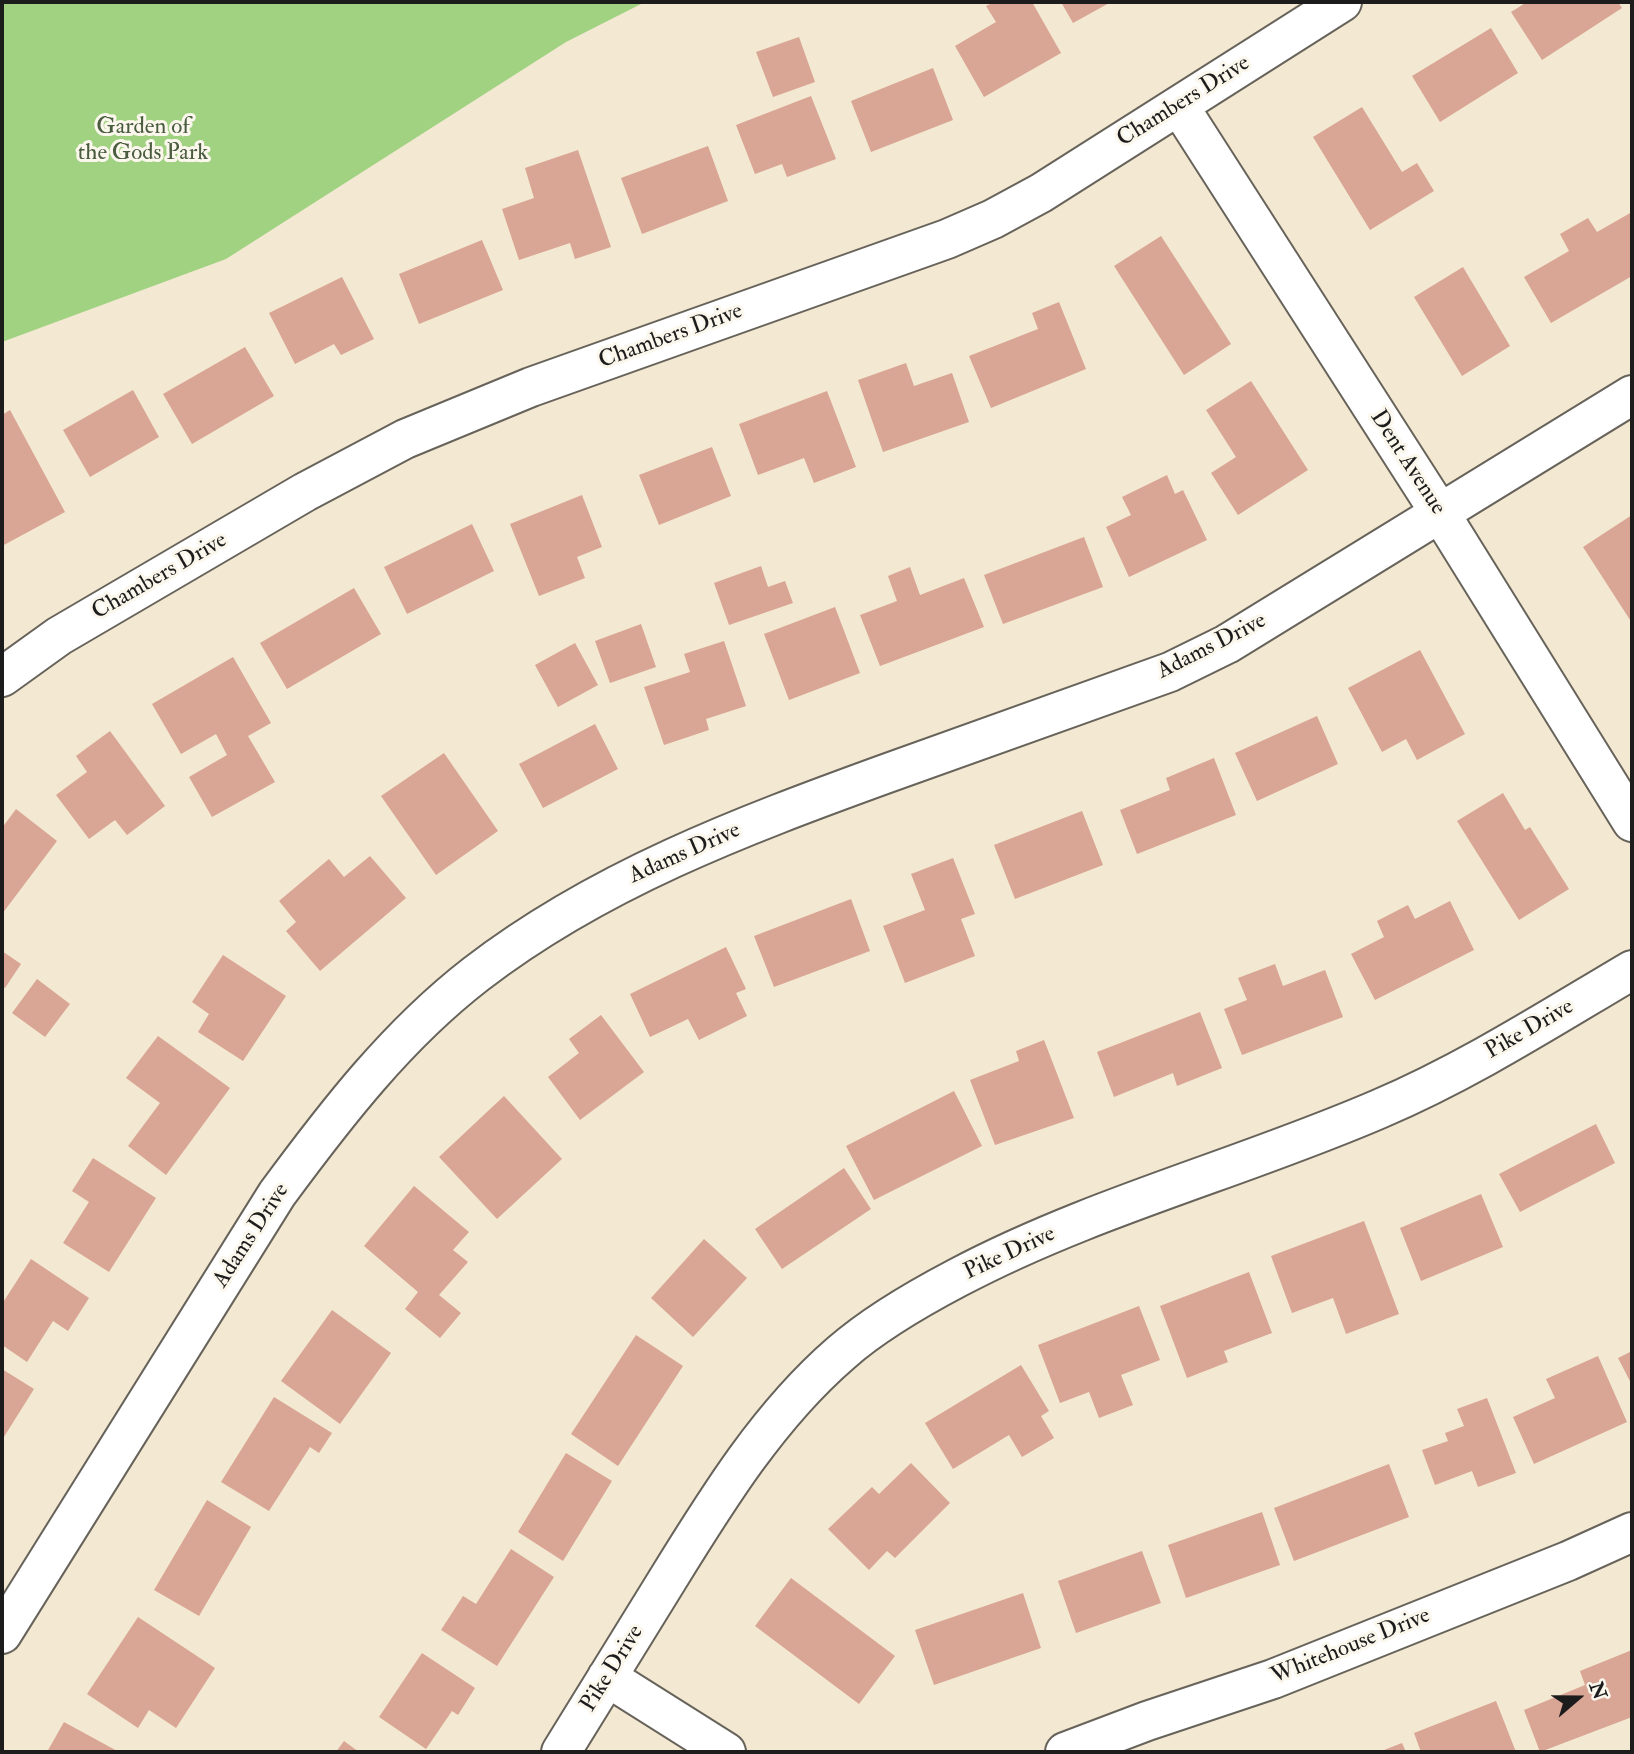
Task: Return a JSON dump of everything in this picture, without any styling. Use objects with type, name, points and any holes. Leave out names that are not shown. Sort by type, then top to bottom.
[{"type":"street","name":"Chambers Drive","points":[[2,677],[59,636],[305,492],[405,439],[531,387],[934,243],[993,219],[1041,193],[1342,2]]},
{"type":"street","name":"Dent Avenue","points":[[1179,106],[1440,513],[1632,822]]},
{"type":"street","name":"Adams Drive","points":[[2,1634],[278,1194],[323,1132],[375,1068],[427,1016],[476,974],[583,903],[694,847],[782,811],[1182,666],[1227,644],[1632,395]]},
{"type":"street","name":"Pike Drive","points":[[561,1752],[703,1521],[764,1436],[805,1387],[833,1360],[887,1320],[947,1283],[1043,1236],[1377,1110],[1440,1081],[1498,1050],[1632,970]]},
{"type":"street","name":"Whitehouse Drive","points":[[1065,1752],[1273,1678],[1555,1566],[1632,1532]]},
{"type":"street","points":[[607,1677],[726,1752]]},
{"type":"green space","name":"Garden of the Gods Park","points":[[2,2],[645,2],[566,42],[226,259],[2,342]]},
{"type":"building","points":[[994,2],[1032,2],[1061,53],[984,97],[955,46],[996,22],[986,6]]},
{"type":"building","points":[[1061,2],[1111,2],[1073,23]]},
{"type":"building","points":[[1527,2],[1618,2],[1622,8],[1542,60],[1511,12]]},
{"type":"building","points":[[1491,28],[1518,73],[1440,122],[1412,76]]},
{"type":"building","points":[[799,37],[815,82],[773,97],[756,52]]},
{"type":"building","points":[[933,68],[953,120],[871,152],[851,101]]},
{"type":"building","points":[[811,96],[836,159],[787,177],[782,164],[755,174],[736,125]]},
{"type":"building","points":[[1362,107],[1402,172],[1417,163],[1434,191],[1370,230],[1313,137]]},
{"type":"building","points":[[708,146],[728,201],[642,234],[621,178]]},
{"type":"building","points":[[578,150],[611,247],[575,259],[570,243],[519,260],[502,209],[534,198],[525,168]]},
{"type":"building","points":[[1632,212],[1632,276],[1551,323],[1524,277],[1569,251],[1560,234],[1588,218],[1597,232]]},
{"type":"building","points":[[1161,236],[1231,344],[1184,375],[1114,266]]},
{"type":"building","points":[[482,240],[503,290],[419,324],[399,274]]},
{"type":"building","points":[[1463,267],[1510,346],[1462,376],[1414,297]]},
{"type":"building","points":[[342,277],[374,339],[341,355],[334,344],[295,364],[269,313]]},
{"type":"building","points":[[1059,302],[1086,369],[991,408],[969,356],[1038,329],[1032,313]]},
{"type":"building","points":[[245,347],[274,396],[192,444],[163,394]]},
{"type":"building","points":[[906,363],[914,386],[952,373],[969,422],[883,452],[858,380]]},
{"type":"building","points":[[1251,381],[1308,470],[1238,515],[1211,473],[1236,457],[1206,410]]},
{"type":"building","points":[[133,390],[159,437],[90,477],[63,430]]},
{"type":"building","points":[[827,391],[856,467],[814,483],[804,458],[758,475],[739,424]]},
{"type":"building","points":[[10,410],[65,512],[2,546],[2,415]]},
{"type":"building","points":[[712,447],[731,496],[659,525],[639,475]]},
{"type":"building","points":[[1167,475],[1175,494],[1183,490],[1207,540],[1129,577],[1106,527],[1131,515],[1122,497]]},
{"type":"building","points":[[582,495],[602,547],[577,557],[585,578],[539,596],[510,524]]},
{"type":"building","points":[[1632,515],[1632,623],[1583,547]]},
{"type":"building","points":[[472,524],[494,571],[407,614],[384,567]]},
{"type":"building","points":[[1084,537],[1103,587],[1003,624],[984,575]]},
{"type":"building","points":[[761,566],[768,587],[785,581],[793,603],[729,625],[714,583]]},
{"type":"building","points":[[910,567],[920,595],[964,578],[984,627],[880,666],[860,615],[897,601],[888,576]]},
{"type":"building","points":[[354,588],[381,634],[287,689],[260,643]]},
{"type":"building","points":[[835,607],[860,673],[789,700],[764,634]]},
{"type":"building","points":[[641,624],[656,667],[610,683],[595,641]]},
{"type":"building","points":[[724,641],[746,706],[706,719],[709,730],[664,745],[644,687],[690,672],[684,654]]},
{"type":"building","points":[[575,643],[598,685],[558,707],[535,665]]},
{"type":"building","points":[[1420,650],[1465,734],[1417,760],[1406,739],[1382,752],[1348,688]]},
{"type":"building","points":[[233,657],[271,723],[248,736],[275,782],[212,817],[189,777],[227,755],[216,734],[181,754],[152,704]]},
{"type":"building","points":[[1317,716],[1338,764],[1257,801],[1235,753]]},
{"type":"building","points":[[595,724],[618,769],[543,808],[519,764]]},
{"type":"building","points":[[110,731],[165,806],[127,835],[115,820],[89,839],[56,795],[87,772],[76,756]]},
{"type":"building","points":[[444,753],[498,831],[436,875],[381,796]]},
{"type":"building","points":[[1214,758],[1236,815],[1137,854],[1120,810],[1170,790],[1166,778]]},
{"type":"building","points":[[1503,793],[1525,830],[1530,827],[1569,889],[1519,920],[1457,821]]},
{"type":"building","points":[[16,809],[57,841],[2,914],[2,828]]},
{"type":"building","points":[[1082,811],[1103,865],[1015,899],[994,845]]},
{"type":"building","points":[[370,856],[406,898],[320,971],[286,931],[296,922],[279,901],[329,859],[344,877]]},
{"type":"building","points":[[953,858],[975,914],[961,919],[975,956],[905,983],[883,926],[925,910],[911,874]]},
{"type":"building","points":[[851,899],[870,951],[774,987],[754,936]]},
{"type":"building","points":[[1450,901],[1474,950],[1375,1000],[1351,954],[1384,937],[1377,921],[1408,905],[1415,919]]},
{"type":"building","points":[[726,947],[746,989],[736,993],[747,1016],[699,1040],[688,1019],[650,1037],[630,994]]},
{"type":"building","points":[[2,951],[21,964],[5,988],[2,986]]},
{"type":"building","points":[[223,955],[286,996],[243,1061],[198,1032],[209,1014],[192,1002]]},
{"type":"building","points":[[1275,964],[1283,986],[1325,970],[1343,1017],[1242,1055],[1224,1009],[1247,1000],[1238,978]]},
{"type":"building","points":[[37,979],[70,1004],[45,1037],[12,1013]]},
{"type":"building","points":[[1200,1012],[1222,1068],[1177,1086],[1173,1073],[1114,1097],[1097,1052]]},
{"type":"building","points":[[601,1015],[644,1072],[580,1120],[548,1077],[579,1053],[569,1039]]},
{"type":"building","points":[[158,1036],[230,1088],[166,1175],[128,1146],[160,1103],[126,1078]]},
{"type":"building","points":[[1044,1040],[1074,1118],[995,1145],[970,1080],[1019,1061],[1016,1051]]},
{"type":"building","points":[[954,1091],[982,1146],[874,1200],[846,1146]]},
{"type":"building","points":[[504,1096],[562,1159],[497,1219],[439,1157]]},
{"type":"building","points":[[1596,1124],[1615,1163],[1520,1212],[1499,1174]]},
{"type":"building","points":[[93,1158],[156,1198],[109,1272],[63,1243],[89,1202],[72,1191]]},
{"type":"building","points":[[844,1168],[871,1209],[782,1269],[755,1229]]},
{"type":"building","points":[[414,1186],[469,1232],[453,1250],[468,1262],[439,1295],[461,1313],[440,1338],[405,1309],[418,1292],[364,1246]]},
{"type":"building","points":[[1481,1194],[1503,1247],[1421,1281],[1400,1228]]},
{"type":"building","points":[[1364,1221],[1399,1314],[1346,1334],[1333,1298],[1292,1313],[1271,1256]]},
{"type":"building","points":[[704,1239],[747,1278],[693,1337],[651,1298]]},
{"type":"building","points":[[31,1259],[89,1298],[68,1331],[53,1321],[27,1362],[2,1345],[2,1304]]},
{"type":"building","points":[[1249,1272],[1272,1333],[1224,1351],[1228,1362],[1187,1378],[1160,1306]]},
{"type":"building","points":[[1139,1306],[1160,1360],[1121,1375],[1133,1405],[1099,1418],[1089,1392],[1060,1403],[1038,1345]]},
{"type":"building","points":[[332,1310],[391,1353],[340,1424],[281,1381]]},
{"type":"building","points":[[636,1335],[683,1366],[618,1466],[571,1434]]},
{"type":"building","points":[[1632,1351],[1632,1385],[1618,1358]]},
{"type":"building","points":[[1598,1356],[1627,1422],[1534,1464],[1513,1417],[1555,1398],[1546,1379]]},
{"type":"building","points":[[1021,1365],[1049,1411],[1041,1416],[1054,1438],[1022,1457],[1009,1435],[953,1469],[925,1423]]},
{"type":"building","points":[[2,1369],[34,1389],[2,1440]]},
{"type":"building","points":[[274,1397],[332,1433],[319,1453],[310,1447],[269,1511],[221,1482]]},
{"type":"building","points":[[1487,1398],[1516,1473],[1478,1487],[1472,1471],[1435,1485],[1422,1450],[1448,1441],[1445,1433],[1464,1426],[1457,1409]]},
{"type":"building","points":[[566,1453],[612,1481],[563,1561],[518,1532]]},
{"type":"building","points":[[911,1463],[950,1503],[895,1558],[887,1551],[869,1570],[828,1529],[872,1487],[879,1494]]},
{"type":"building","points":[[1389,1464],[1409,1517],[1294,1561],[1274,1508]]},
{"type":"building","points":[[207,1500],[251,1527],[199,1616],[154,1590]]},
{"type":"building","points":[[1262,1512],[1280,1565],[1186,1598],[1168,1545]]},
{"type":"building","points":[[511,1549],[554,1577],[497,1666],[441,1630],[463,1596],[476,1604]]},
{"type":"building","points":[[1142,1551],[1161,1603],[1076,1633],[1058,1581]]},
{"type":"building","points":[[791,1578],[895,1656],[859,1704],[755,1626]]},
{"type":"building","points":[[1023,1593],[1041,1648],[934,1685],[915,1630]]},
{"type":"building","points":[[138,1617],[215,1668],[176,1728],[149,1710],[138,1728],[87,1694]]},
{"type":"building","points":[[1632,1650],[1632,1717],[1540,1752],[1524,1710],[1585,1685],[1580,1671]]},
{"type":"building","points":[[422,1653],[475,1688],[458,1715],[452,1711],[426,1749],[379,1717]]},
{"type":"building","points":[[1496,1701],[1516,1752],[1421,1752],[1414,1733]]},
{"type":"building","points":[[64,1722],[119,1752],[47,1752]]},
{"type":"building","points":[[344,1741],[359,1752],[336,1752]]},
{"type":"building","points":[[1402,1743],[1406,1752],[1379,1752]]}]
